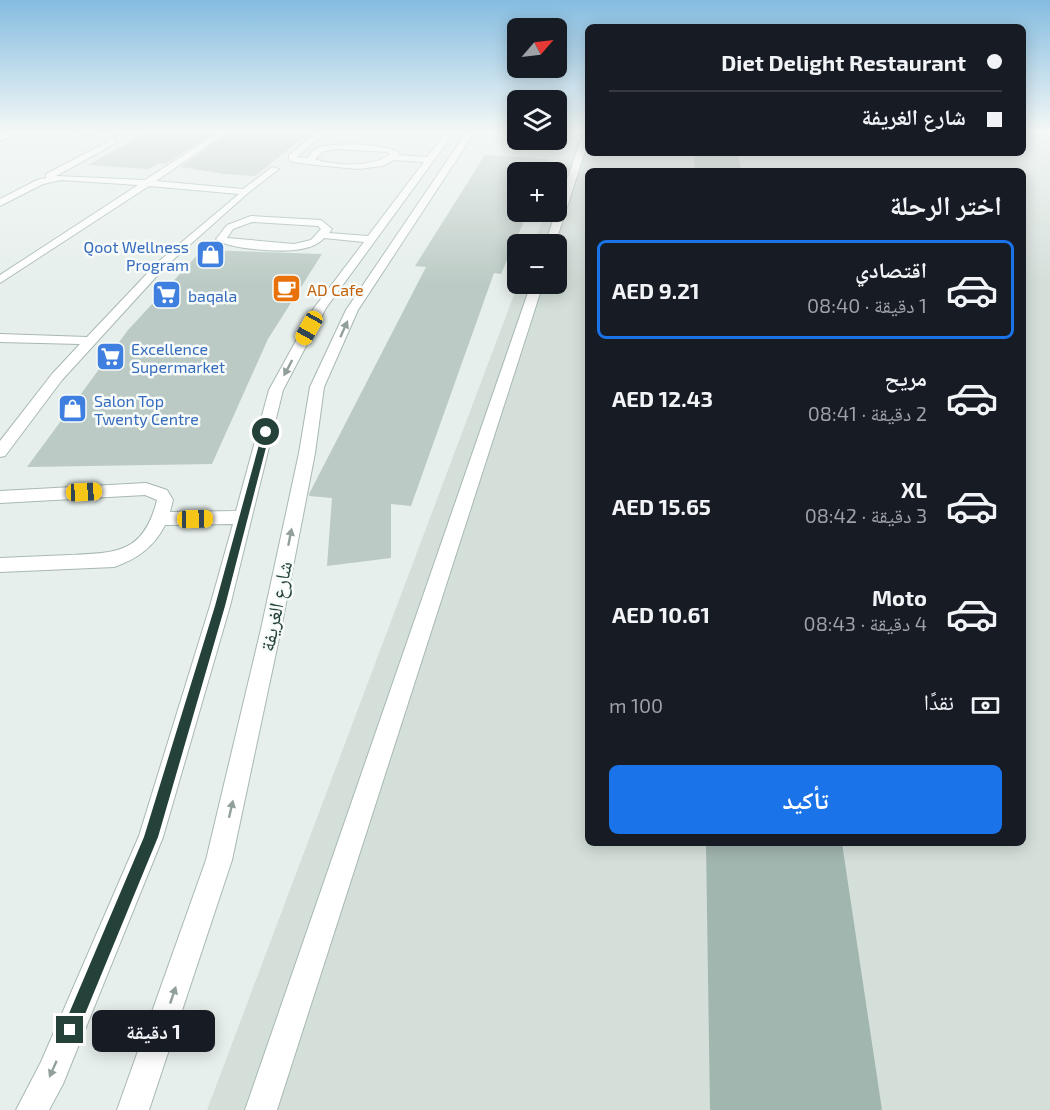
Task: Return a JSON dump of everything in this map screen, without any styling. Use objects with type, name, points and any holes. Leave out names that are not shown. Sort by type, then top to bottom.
[{"type":"street","points":[[0,203],[42,182]]},
{"type":"street","points":[[134,182],[233,189],[244,192]]},
{"type":"street","points":[[0,452],[57,377],[162,264],[258,182]]},
{"type":"street","points":[[32,1110],[52,1073],[151,837],[220,606],[276,390],[320,308],[413,182]]},
{"type":"street","name":"شارع الغريفة","points":[[133,1110],[219,860],[271,629],[307,453],[317,387],[352,310],[437,182]]},
{"type":"street","points":[[553,234],[571,182]]},
{"type":"street","points":[[0,280],[150,183]]},
{"type":"street","points":[[194,237],[221,239],[228,243],[294,248],[315,242],[327,227],[321,223],[251,219],[230,227],[221,239]]},
{"type":"street","points":[[322,235],[370,239]]},
{"type":"street","points":[[261,1110],[534,294]]},
{"type":"street","points":[[0,338],[90,341]]},
{"type":"street","points":[[0,496],[146,489],[161,494],[165,500],[145,544],[136,551],[114,560],[0,565]]},
{"type":"street","points":[[158,519],[244,518]]},
{"type":"shaded area","points":[[567,182],[585,182],[585,846],[1026,846],[1026,182],[1050,182],[1050,1110],[207,1110],[514,294],[567,294],[567,234],[537,234],[542,222],[567,222]]},
{"type":"building","points":[[468,182],[507,182],[507,222],[524,222],[518,234],[507,234],[507,260],[501,274],[494,273],[411,506],[391,504],[391,558],[327,566],[332,498],[309,496],[309,494],[426,267],[415,266]]},
{"type":"building","points":[[202,250],[322,254],[268,339],[212,464],[27,467],[128,330]]},
{"type":"taxiway","points":[[774,846],[796,1110]]},
{"type":"place","name":"Qoot Wellness Program","points":[[210,255]]},
{"type":"place","name":"AD Cafe","points":[[286,289]]},
{"type":"place","name":"baqala","points":[[167,295]]},
{"type":"place","name":"Excellence Supermarket","points":[[110,357]]},
{"type":"place","name":"Salon Top Twenty Centre","points":[[73,409]]},
{"type":"route","points":[[70,1030],[151,837],[220,606],[266,432]]}]
